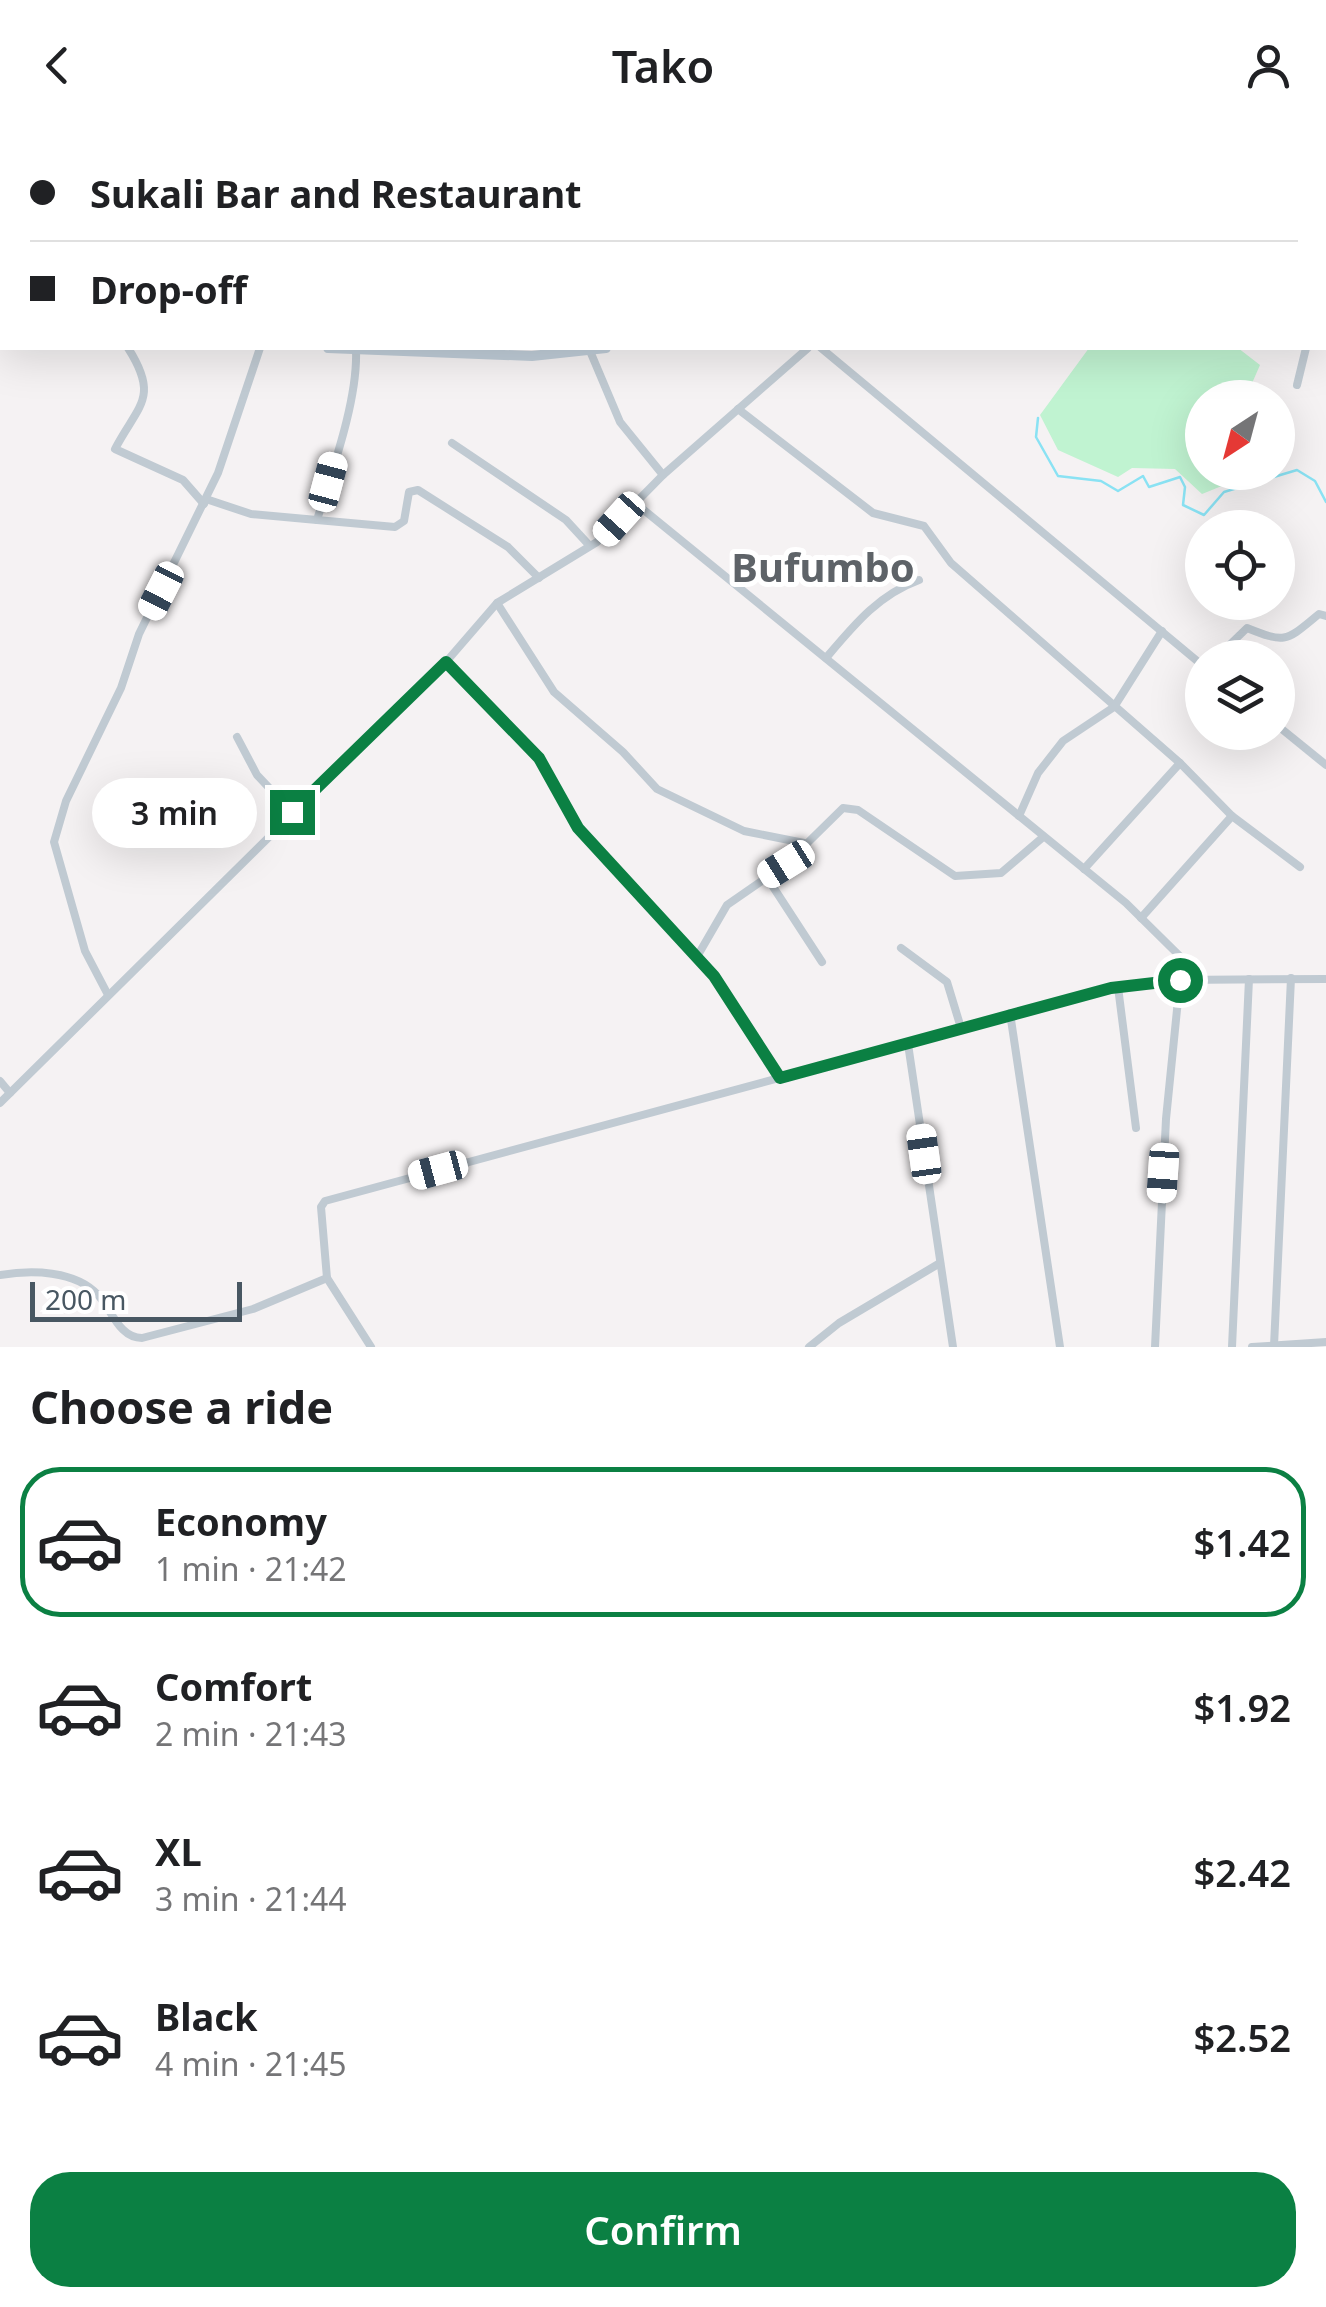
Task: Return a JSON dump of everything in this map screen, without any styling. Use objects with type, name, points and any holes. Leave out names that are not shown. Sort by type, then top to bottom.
[{"type":"street","points":[[129,350],[144,375],[144,398],[138,416],[116,449],[183,480],[205,501],[251,514],[395,527],[404,522],[409,492],[418,490],[508,547],[539,578]]},
{"type":"street","points":[[107,992],[85,951],[54,842],[71,791],[121,688],[139,634],[205,501],[259,350]]},
{"type":"street","points":[[317,520],[342,425],[356,394],[356,350],[532,356],[595,350]]},
{"type":"street","points":[[0,1103],[107,992],[446,662],[497,603],[597,542],[663,475],[806,350]]},
{"type":"street","points":[[822,350],[1185,650]]},
{"type":"street","points":[[1297,385],[1306,350]]},
{"type":"street","points":[[590,351],[620,422],[663,475]]},
{"type":"street","points":[[738,409],[874,514],[924,526],[951,563],[1180,763],[1232,816],[1300,867]]},
{"type":"street","points":[[452,443],[566,520],[588,545]]},
{"type":"street","points":[[634,502],[1084,869],[1204,980]]},
{"type":"street","points":[[826,658],[866,610],[898,588],[919,580]]},
{"type":"street","points":[[497,603],[554,692],[623,752],[657,789],[744,831],[804,843]]},
{"type":"street","points":[[1288,640],[1319,614],[1326,616]]},
{"type":"street","points":[[1235,640],[1247,628],[1277,640]]},
{"type":"street","points":[[1018,816],[1030,784],[1063,741],[1114,707],[1162,631]]},
{"type":"street","points":[[446,662],[539,758],[578,828],[603,858],[698,955],[780,1078]]},
{"type":"street","points":[[237,737],[257,775],[292,812]]},
{"type":"street","points":[[1295,740],[1326,765]]},
{"type":"street","points":[[1084,869],[1180,763]]},
{"type":"street","points":[[698,955],[720,912],[786,864],[843,808],[851,808],[944,871],[986,875],[1014,866],[1042,838]]},
{"type":"street","points":[[1140,918],[1232,816]]},
{"type":"street","points":[[766,876],[822,962]]},
{"type":"street","points":[[901,948],[947,982],[961,1028]]},
{"type":"street","points":[[1274,1346],[1291,978]]},
{"type":"street","points":[[371,1347],[327,1278],[325,1200],[1118,987],[1180,980],[1326,979]]},
{"type":"street","points":[[1155,1347],[1164,1152],[1180,980]]},
{"type":"street","points":[[1232,1347],[1249,980]]},
{"type":"street","points":[[1118,987],[1136,1128]]},
{"type":"street","points":[[1010,1014],[1060,1347]]},
{"type":"street","points":[[908,1044],[953,1347]]},
{"type":"street","points":[[0,1081],[10,1093]]},
{"type":"street","points":[[808,1347],[839,1323],[940,1264]]},
{"type":"street","points":[[0,1275],[56,1274],[84,1284],[97,1293],[125,1332],[142,1338],[253,1309],[327,1278]]},
{"type":"street","points":[[1252,1347],[1326,1342]]},
{"type":"green space","points":[[1088,350],[1241,350],[1260,365],[1253,380],[1185,380],[1185,478],[1175,469],[1132,468],[1118,477],[1058,450],[1040,415]]},
{"type":"waterway","points":[[1038,418],[1036,437],[1058,476],[1101,481],[1118,491],[1143,476],[1149,487],[1180,477],[1185,487],[1183,505],[1204,515],[1224,492],[1297,470],[1315,481],[1326,502]]},
{"type":"district","name":"Bufumbo","points":[[823,568]]},
{"type":"route","points":[[292,812],[446,662],[539,758],[578,828],[603,858],[698,955],[780,1078],[1111,988],[1180,980]]}]
